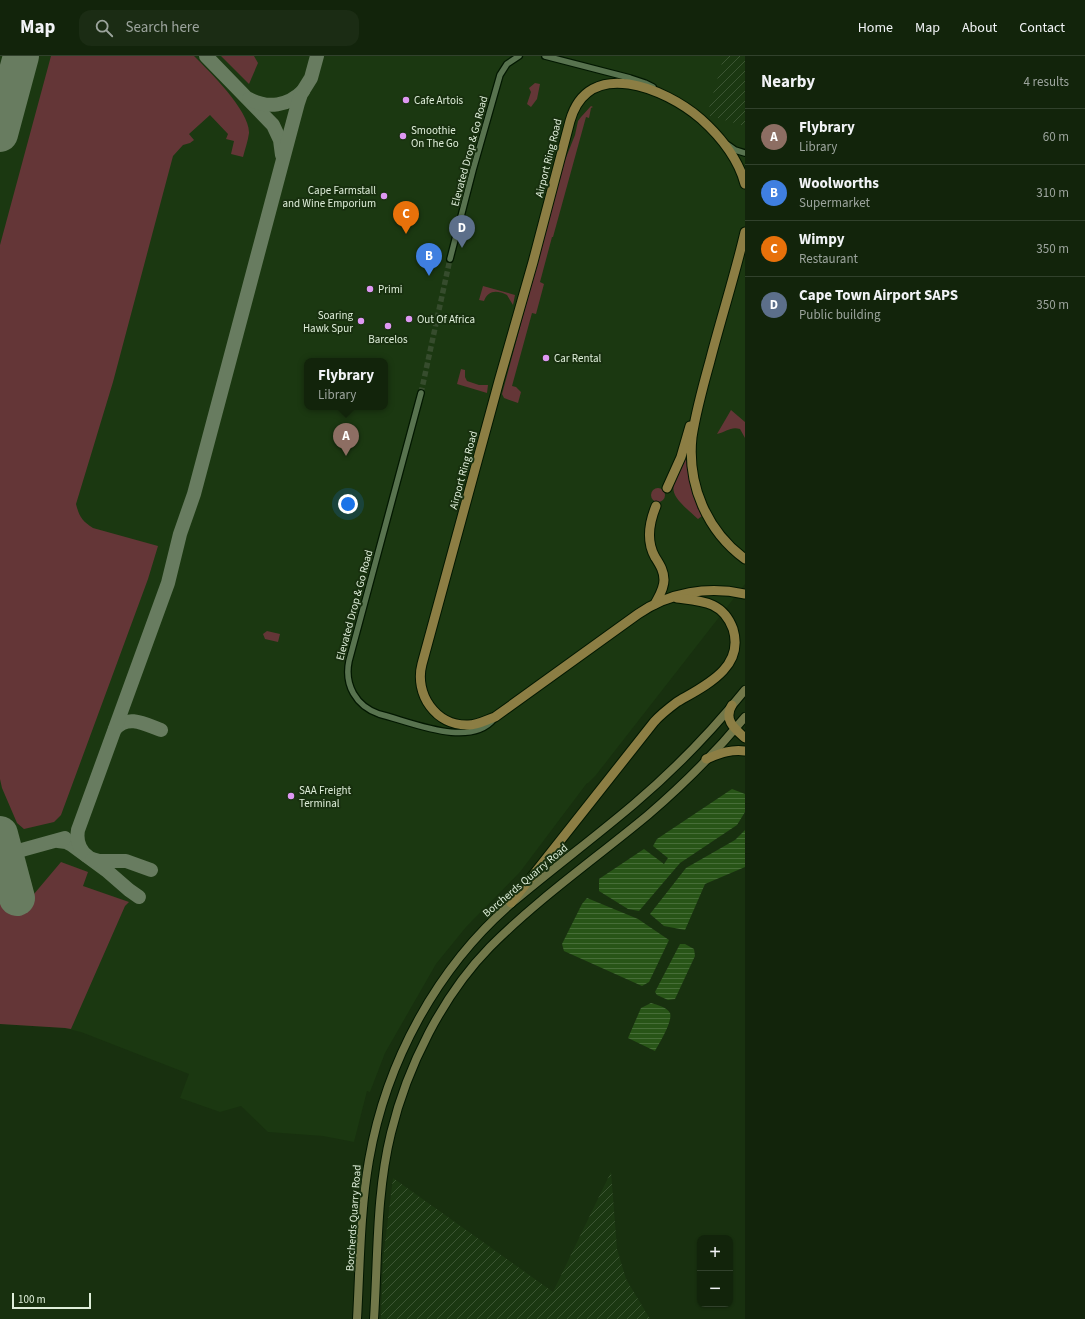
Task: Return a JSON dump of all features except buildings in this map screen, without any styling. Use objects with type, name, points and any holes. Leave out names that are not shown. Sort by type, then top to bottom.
[{"type":"main road","name":"Airport Ring Road","points":[[745,184],[735,160],[722,142],[694,114],[662,93],[618,82],[598,86],[578,102],[573,111],[422,664],[420,678],[422,692],[429,705],[439,715],[451,722],[465,725],[479,724],[495,717],[590,648],[641,612],[655,604],[672,597],[705,590],[723,590],[745,594]]},
{"type":"main road","points":[[745,232],[716,336],[697,412],[692,451],[692,469],[703,506],[712,524],[721,537],[745,559]]},
{"type":"main road","points":[[667,488],[681,456],[688,429],[697,412]]},
{"type":"main road","points":[[655,604],[662,590],[664,581],[662,569],[653,553],[649,536],[650,523],[656,506]]},
{"type":"main road","points":[[512,903],[654,722],[670,707],[718,677],[728,665],[734,648],[735,639],[732,626],[726,617],[716,607],[703,601],[672,597]]},
{"type":"main road","name":"Borcherds Quarry Road","points":[[357,1319],[366,1174],[376,1124],[392,1076],[416,1024],[448,973],[480,934],[512,903],[648,792],[696,745],[745,690]]},
{"type":"main road","points":[[732,705],[729,711],[731,725],[745,738]]},
{"type":"main road","points":[[374,1319],[379,1205],[388,1147],[397,1112],[409,1077],[438,1018],[471,970],[490,947],[545,898],[647,816],[706,759],[745,717]]},
{"type":"main road","points":[[706,759],[719,753],[729,751],[745,751]]},
{"type":"street","name":"Elevated Drop & Go Road","points":[[450,259],[498,81],[505,66],[511,60],[519,56]]},
{"type":"street","points":[[545,56],[635,79],[662,93]]},
{"type":"street","points":[[722,142],[735,150],[745,153]]},
{"type":"street","name":"Elevated Drop & Go Road","points":[[421,393],[348,664],[348,675],[352,692],[363,706],[378,714],[452,734],[476,731],[488,724],[495,717]]},
{"type":"shaded area","points":[[0,56],[745,56],[745,584],[596,775],[587,783],[520,872],[466,927],[436,964],[385,1053],[370,1092],[367,1091],[354,1142],[323,1136],[268,1132],[241,1106],[220,1112],[180,1098],[189,1074],[81,1032],[65,1028],[0,1024]]},
{"type":"shaded area","points":[[51,56],[194,56],[228,92],[236,103],[248,124],[249,133],[243,157],[231,154],[234,141],[226,139],[228,134],[210,115],[189,134],[194,140],[183,145],[173,156],[113,382],[76,504],[78,512],[82,518],[93,528],[158,546],[148,579],[61,815],[54,822],[24,829],[17,823],[2,788],[0,779],[0,245]]},
{"type":"shaded area","points":[[221,56],[254,56],[258,63],[249,84]]},
{"type":"shaded area","points":[[724,56],[745,56],[745,126],[707,115]]},
{"type":"shaded area","points":[[535,83],[540,84],[537,99],[531,107],[527,104],[531,92],[529,88]]},
{"type":"shaded area","points":[[591,106],[593,107],[591,108],[589,118],[586,117],[540,282],[544,284],[536,314],[532,313],[512,386],[516,387],[521,392],[518,403],[504,398],[502,394],[565,160],[575,135],[578,121]]},
{"type":"shaded area","points":[[483,286],[515,295],[513,305],[507,295],[500,292],[490,293],[484,301],[479,300]]},
{"type":"shaded area","points":[[461,369],[465,370],[465,377],[467,381],[479,385],[488,385],[487,393],[457,384]]},
{"type":"shaded area","points":[[731,410],[745,422],[745,438],[740,429],[737,428],[717,434]]},
{"type":"shaded area","points":[[688,456],[694,498],[702,516],[698,519],[676,497],[673,485],[684,457]]},
{"type":"shaded area","points":[[658,488],[663,490],[665,495],[663,500],[658,502],[653,500],[651,495],[653,490]]},
{"type":"shaded area","points":[[267,631],[280,634],[278,642],[265,639],[263,634]]},
{"type":"shaded area","points":[[732,789],[745,794],[745,812],[737,825],[680,863],[639,911],[628,909],[599,891],[599,879],[644,849],[664,864],[668,858],[653,846],[657,839]]},
{"type":"shaded area","points":[[745,830],[745,867],[705,884],[685,930],[664,926],[650,914],[686,868],[735,840]]},
{"type":"shaded area","points":[[61,862],[88,872],[83,886],[129,902],[125,906],[71,1029],[0,1024],[0,903],[34,894]]},
{"type":"shaded area","points":[[587,898],[638,919],[669,940],[649,982],[642,986],[564,951],[562,944],[582,904]]},
{"type":"shaded area","points":[[680,944],[685,944],[694,949],[695,956],[675,999],[668,1000],[657,995],[655,992]]},
{"type":"shaded area","points":[[651,1003],[662,1006],[670,1013],[665,1032],[655,1051],[628,1038],[641,1008]]},
{"type":"shaded area","points":[[611,1172],[617,1249],[626,1279],[650,1319],[381,1319],[383,1260],[393,1178],[553,1292]]},
{"type":"taxiway","points":[[206,56],[273,125],[280,140],[282,155]]},
{"type":"taxiway","points":[[87,856],[82,851],[79,844],[77,838],[78,830],[168,583],[180,534],[194,494],[298,103],[301,94],[311,78],[317,56]]},
{"type":"taxiway","points":[[249,99],[263,104],[278,104],[291,100],[303,91]]},
{"type":"taxiway","points":[[115,729],[120,724],[131,721],[143,723],[161,730]]},
{"type":"taxiway","points":[[0,856],[65,838]]},
{"type":"taxiway","points":[[58,841],[66,842],[72,845],[139,897]]},
{"type":"taxiway","points":[[92,859],[99,861],[126,861],[151,870]]},
{"type":"runway","points":[[0,134],[21,56]]},
{"type":"runway","points":[[0,834],[17,898]]},
{"type":"tunnel","points":[[421,393],[450,259]]},
{"type":"place","name":"Cafe Artois","points":[[406,100]]},
{"type":"place","name":"Smoothie On The Go","points":[[403,136]]},
{"type":"place","name":"Cape Farmstall and Wine Emporium","points":[[384,196]]},
{"type":"place","name":"Wimpy","points":[[406,234]]},
{"type":"place","name":"Cape Town Airport SAPS","points":[[462,248]]},
{"type":"place","name":"Woolworths","points":[[429,276]]},
{"type":"place","name":"Primi","points":[[370,289]]},
{"type":"place","name":"Out Of Africa","points":[[409,319]]},
{"type":"place","name":"Soaring Hawk Spur","points":[[361,321]]},
{"type":"place","name":"Barcelos","points":[[388,326]]},
{"type":"place","name":"Car Rental","points":[[546,358]]},
{"type":"place","name":"Flybrary","points":[[346,456]]},
{"type":"place","name":"SAA Freight Terminal","points":[[291,796]]}]
